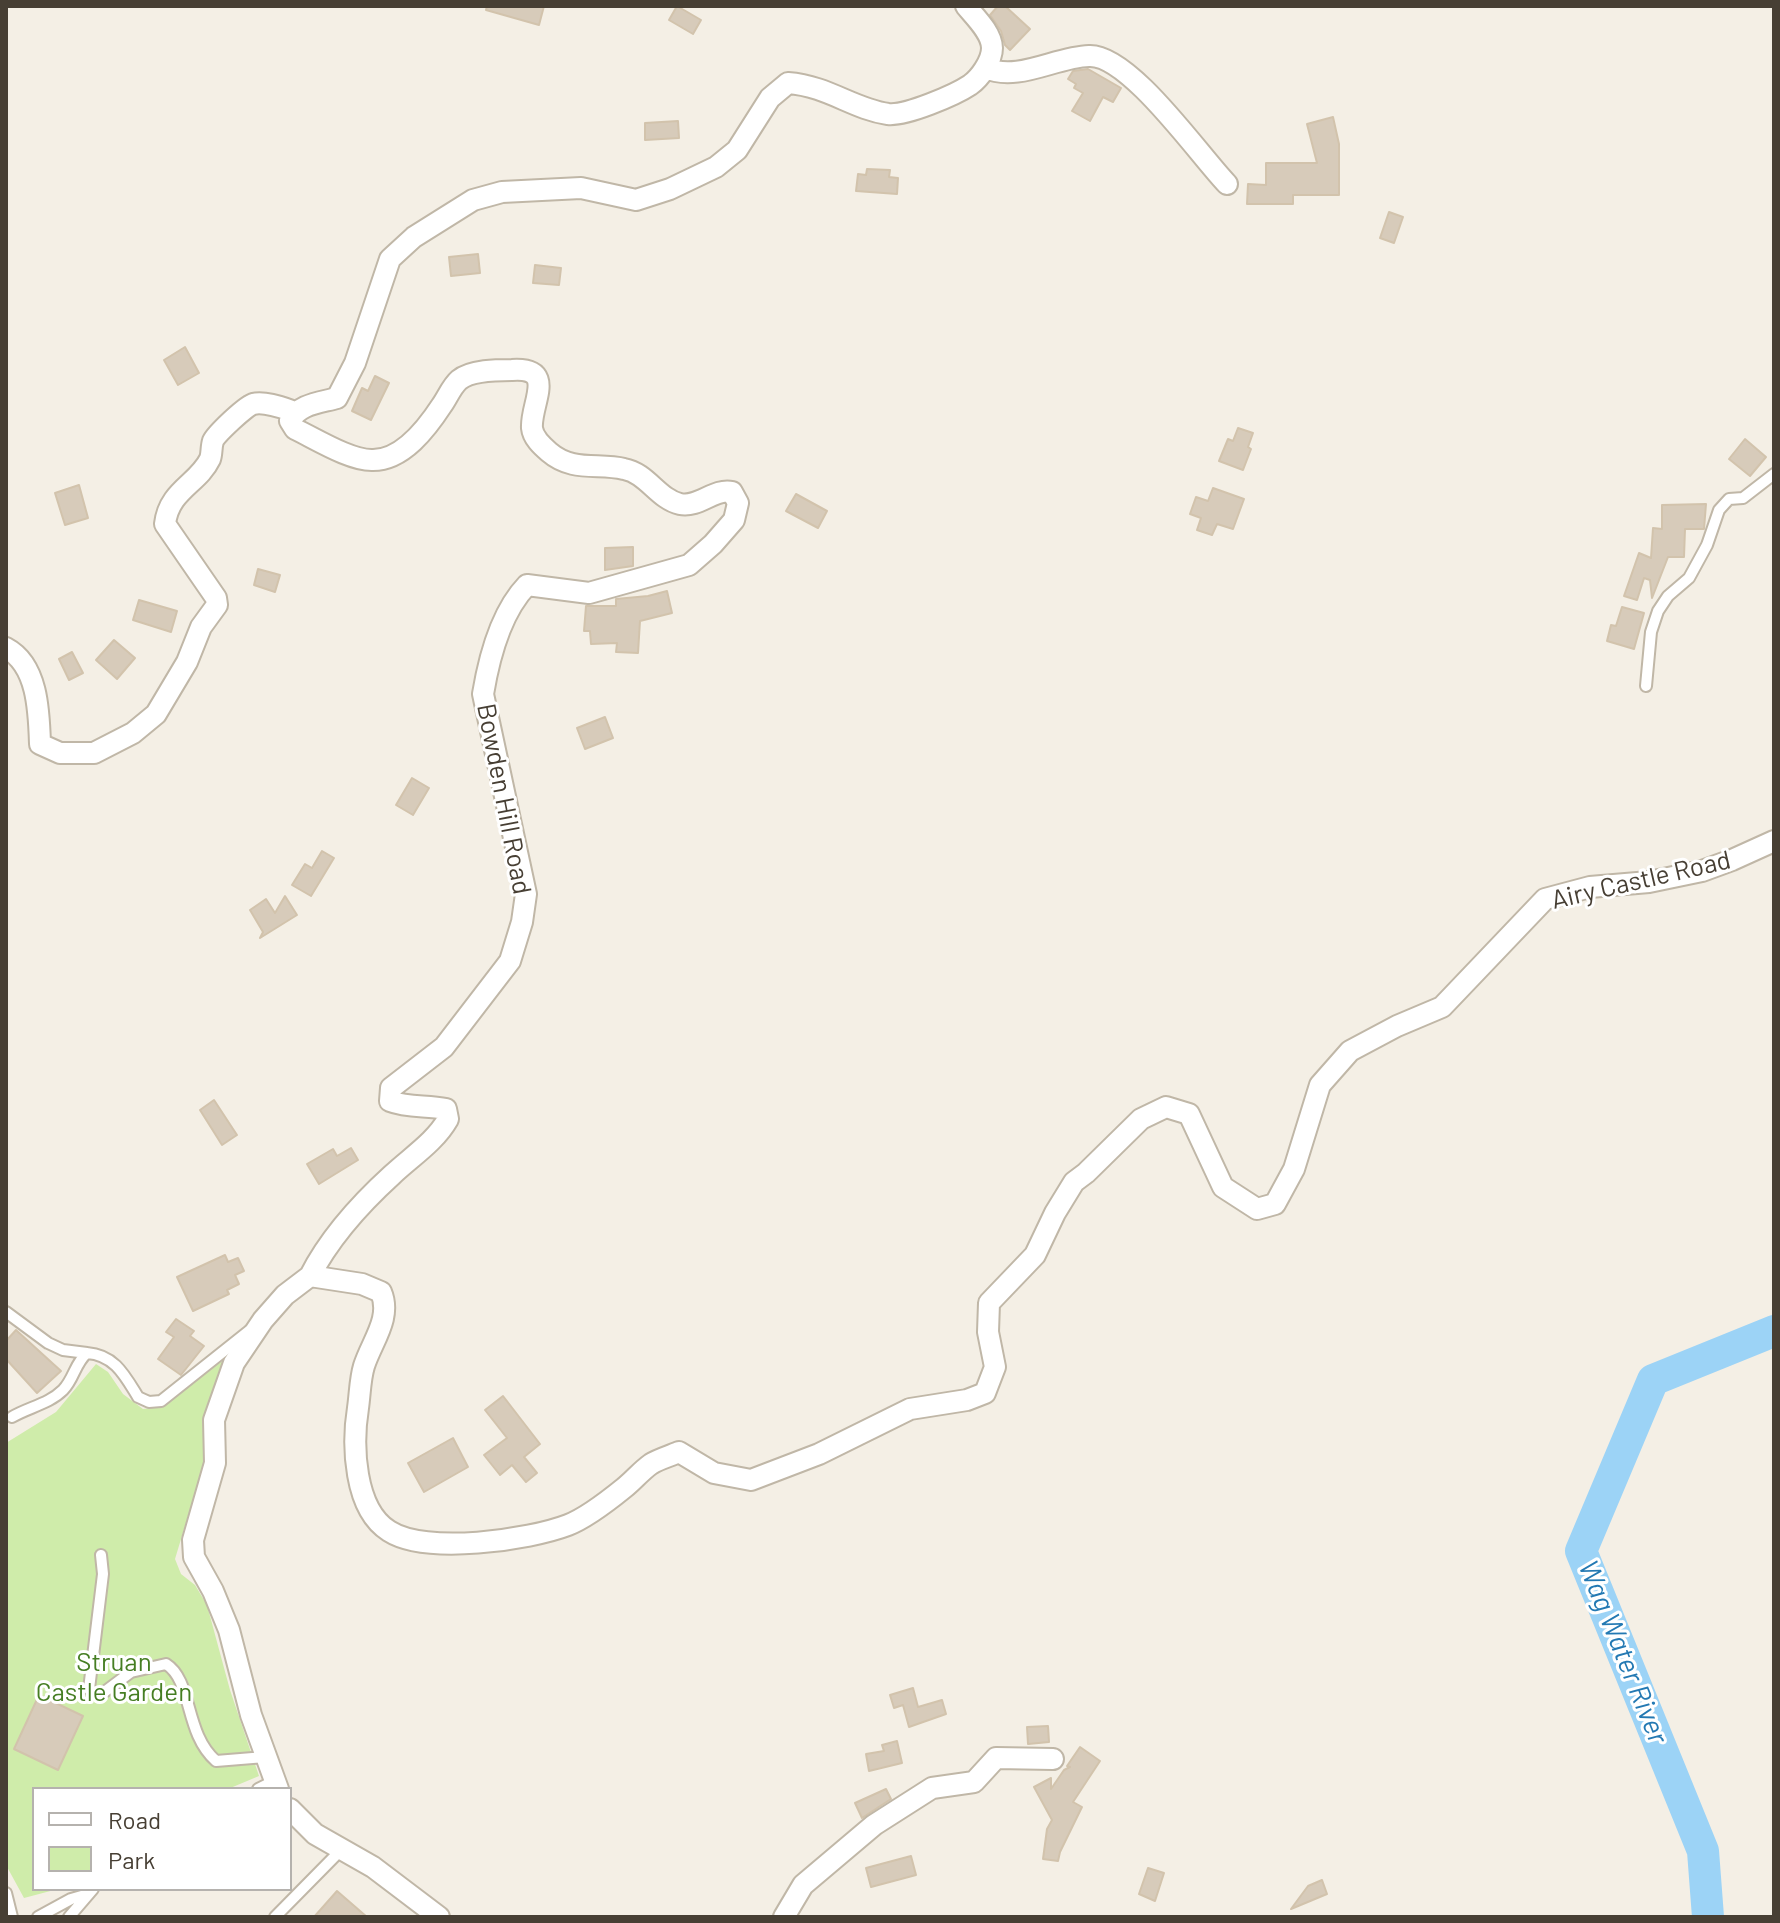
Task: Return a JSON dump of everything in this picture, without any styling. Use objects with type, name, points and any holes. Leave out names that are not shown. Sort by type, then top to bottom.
[{"type":"street","points":[[6,648],[17,654],[27,669],[36,699],[40,744],[60,753],[94,753],[133,733],[156,714],[187,662],[201,627],[217,605],[216,598],[165,524],[167,509],[210,459],[213,442],[222,428],[235,420],[248,405],[256,403],[295,412],[337,398],[355,363],[390,259],[414,237],[473,200],[502,192],[581,188],[636,200],[670,189],[716,167],[737,150],[770,98],[788,83],[811,85],[874,111],[893,115],[926,105],[971,84],[985,68],[992,49],[988,35],[966,6]]},
{"type":"street","points":[[985,68],[1017,72],[1089,56],[1104,58],[1165,110],[1203,160],[1227,184]]},
{"type":"street","name":"Bowden Hill Road","points":[[295,412],[290,421],[295,429],[354,457],[375,461],[405,450],[438,411],[459,379],[516,369],[530,372],[538,379],[540,392],[533,412],[532,430],[551,454],[569,464],[588,468],[627,469],[680,504],[695,503],[724,490],[732,492],[738,503],[734,520],[689,565],[589,593],[527,585],[513,599],[488,664],[483,694],[526,894],[522,922],[510,961],[444,1047],[391,1088],[390,1101],[401,1105],[446,1109],[448,1119],[440,1134],[366,1199],[335,1236],[310,1276]]},
{"type":"street","name":"Airy Castle Road","points":[[310,1276],[362,1284],[381,1292],[386,1304],[363,1369],[355,1427],[359,1488],[375,1518],[390,1532],[416,1540],[459,1543],[510,1540],[570,1524],[622,1490],[650,1464],[679,1452],[714,1473],[751,1480],[819,1454],[910,1409],[967,1400],[985,1393],[995,1367],[988,1332],[989,1303],[1035,1255],[1074,1182],[1141,1119],[1166,1107],[1189,1114],[1223,1187],[1257,1209],[1275,1204],[1294,1169],[1320,1085],[1350,1051],[1442,1007],[1545,899],[1590,887],[1649,882],[1702,871],[1774,841]]},
{"type":"street","points":[[270,1786],[265,1757],[229,1630],[213,1591],[194,1557],[193,1540],[215,1463],[214,1420],[234,1363],[263,1320],[285,1295],[310,1276]]},
{"type":"street","points":[[784,1917],[803,1885],[874,1825],[911,1799],[932,1788],[974,1782],[996,1758],[1053,1759]]},
{"type":"street","points":[[292,1811],[315,1834],[373,1867],[439,1917]]},
{"type":"lane","points":[[1646,686],[1651,632],[1658,611],[1668,596],[1689,578],[1707,545],[1719,510],[1729,499],[1743,498],[1774,474]]},
{"type":"lane","points":[[6,1312],[48,1343]]},
{"type":"lane","points":[[27,1337],[63,1350],[98,1354],[109,1359],[127,1375],[138,1397],[149,1402],[161,1401],[263,1320]]},
{"type":"lane","points":[[12,1417],[65,1389],[79,1359],[87,1353]]},
{"type":"lane","points":[[101,1555],[103,1574],[89,1689],[103,1693],[131,1672],[166,1664],[175,1669],[200,1742],[216,1761],[265,1757]]},
{"type":"lane","points":[[275,1917],[341,1850]]},
{"type":"lane","points":[[38,1917],[89,1892]]},
{"type":"lane","points":[[69,1917],[89,1892]]},
{"type":"lane","points":[[6,1893],[12,1917]]},
{"type":"green space","name":"Struan Castle Garden","points":[[235,1351],[204,1430],[203,1466],[175,1559],[181,1574],[195,1585],[207,1605],[230,1690],[259,1776],[233,1787],[32,1787],[32,1891],[50,1891],[24,1898],[6,1865],[6,1443],[56,1412],[96,1364],[108,1372],[123,1394],[143,1409],[164,1406]]},
{"type":"building","points":[[487,6],[544,6],[539,25],[486,10]]},
{"type":"building","points":[[677,6],[701,20],[693,34],[669,20]]},
{"type":"building","points":[[998,6],[1005,6],[1030,29],[1010,50],[990,15]]},
{"type":"building","points":[[1088,69],[1121,88],[1113,102],[1103,97],[1090,121],[1072,111],[1083,93],[1074,88],[1076,84],[1068,79],[1073,71]]},
{"type":"building","points":[[1333,117],[1339,144],[1339,195],[1293,195],[1293,204],[1247,204],[1248,184],[1266,185],[1266,163],[1317,163],[1307,124]]},
{"type":"building","points":[[678,121],[679,138],[645,140],[645,123]]},
{"type":"building","points":[[867,169],[890,170],[889,177],[898,178],[897,194],[856,191],[858,174],[866,175]]},
{"type":"building","points":[[1389,212],[1403,217],[1394,243],[1380,238]]},
{"type":"building","points":[[478,254],[480,273],[451,276],[449,257]]},
{"type":"building","points":[[535,265],[561,268],[559,285],[533,283]]},
{"type":"building","points":[[185,347],[199,373],[178,385],[164,360]]},
{"type":"building","points":[[375,376],[389,383],[371,420],[352,411],[362,388],[368,391]]},
{"type":"building","points":[[1238,428],[1253,433],[1243,470],[1219,461],[1228,439],[1233,441]]},
{"type":"building","points":[[1745,439],[1766,457],[1750,476],[1729,459]]},
{"type":"building","points":[[79,485],[88,518],[65,525],[55,493]]},
{"type":"building","points":[[1213,488],[1244,499],[1233,529],[1217,524],[1212,535],[1197,530],[1201,518],[1190,514],[1196,497],[1208,501]]},
{"type":"building","points":[[796,494],[827,511],[818,528],[786,511]]},
{"type":"building","points":[[1706,504],[1704,529],[1685,529],[1684,557],[1668,557],[1652,598],[1650,580],[1644,578],[1637,600],[1624,596],[1639,553],[1651,558],[1653,528],[1662,529],[1662,505]]},
{"type":"building","points":[[633,547],[633,566],[605,570],[605,548]]},
{"type":"building","points":[[258,569],[280,575],[275,592],[254,585]]},
{"type":"building","points":[[667,591],[672,613],[640,621],[638,653],[616,652],[617,643],[591,644],[590,631],[584,631],[586,606],[616,606],[616,599]]},
{"type":"building","points":[[139,600],[177,611],[171,632],[133,620]]},
{"type":"building","points":[[1622,607],[1644,613],[1634,649],[1607,641],[1611,625],[1616,626]]},
{"type":"building","points":[[114,640],[135,658],[117,679],[96,660]]},
{"type":"building","points":[[72,652],[83,673],[69,680],[59,659]]},
{"type":"building","points":[[605,717],[613,738],[585,749],[577,728]]},
{"type":"building","points":[[412,778],[429,788],[413,815],[396,805]]},
{"type":"building","points":[[322,851],[334,858],[311,896],[292,885],[305,864],[312,868]]},
{"type":"building","points":[[285,896],[297,915],[260,938],[263,932],[250,910],[266,899],[275,913]]},
{"type":"building","points":[[214,1100],[237,1135],[222,1145],[200,1110]]},
{"type":"building","points":[[351,1148],[358,1160],[319,1184],[307,1164],[333,1149],[337,1156]]},
{"type":"building","points":[[225,1255],[228,1262],[238,1258],[244,1271],[235,1275],[239,1284],[227,1290],[229,1294],[193,1311],[177,1277]]},
{"type":"building","points":[[176,1319],[194,1331],[190,1336],[204,1346],[181,1375],[158,1359],[174,1337],[166,1332]]},
{"type":"building","points":[[16,1330],[61,1371],[37,1393],[6,1359],[6,1341]]},
{"type":"building","points":[[503,1396],[540,1444],[524,1457],[537,1473],[526,1482],[512,1465],[500,1475],[484,1455],[507,1438],[485,1410]]},
{"type":"building","points":[[453,1438],[468,1467],[424,1492],[408,1463]]},
{"type":"building","points":[[913,1688],[918,1707],[942,1700],[946,1714],[909,1727],[903,1705],[894,1708],[890,1695]]},
{"type":"building","points":[[39,1695],[83,1716],[58,1770],[14,1749]]},
{"type":"building","points":[[1048,1726],[1049,1742],[1028,1744],[1027,1727]]},
{"type":"building","points":[[897,1741],[902,1763],[869,1771],[866,1754],[884,1751],[882,1745]]},
{"type":"building","points":[[1080,1747],[1100,1761],[1073,1802],[1082,1807],[1058,1861],[1043,1859],[1047,1829],[1052,1820],[1034,1787],[1051,1778],[1051,1789],[1064,1770],[1070,1767],[1067,1766]]},
{"type":"building","points":[[886,1789],[891,1799],[862,1818],[855,1803]]},
{"type":"building","points":[[911,1856],[916,1875],[871,1887],[866,1868]]},
{"type":"building","points":[[1148,1868],[1164,1873],[1155,1901],[1139,1894]]},
{"type":"building","points":[[1322,1880],[1327,1894],[1291,1909],[1308,1886]]},
{"type":"building","points":[[337,1891],[367,1917],[314,1917]]},
{"type":"waterway","name":"Wag Water River","points":[[1708,1917],[1703,1851],[1581,1551],[1653,1380],[1774,1331]]}]
